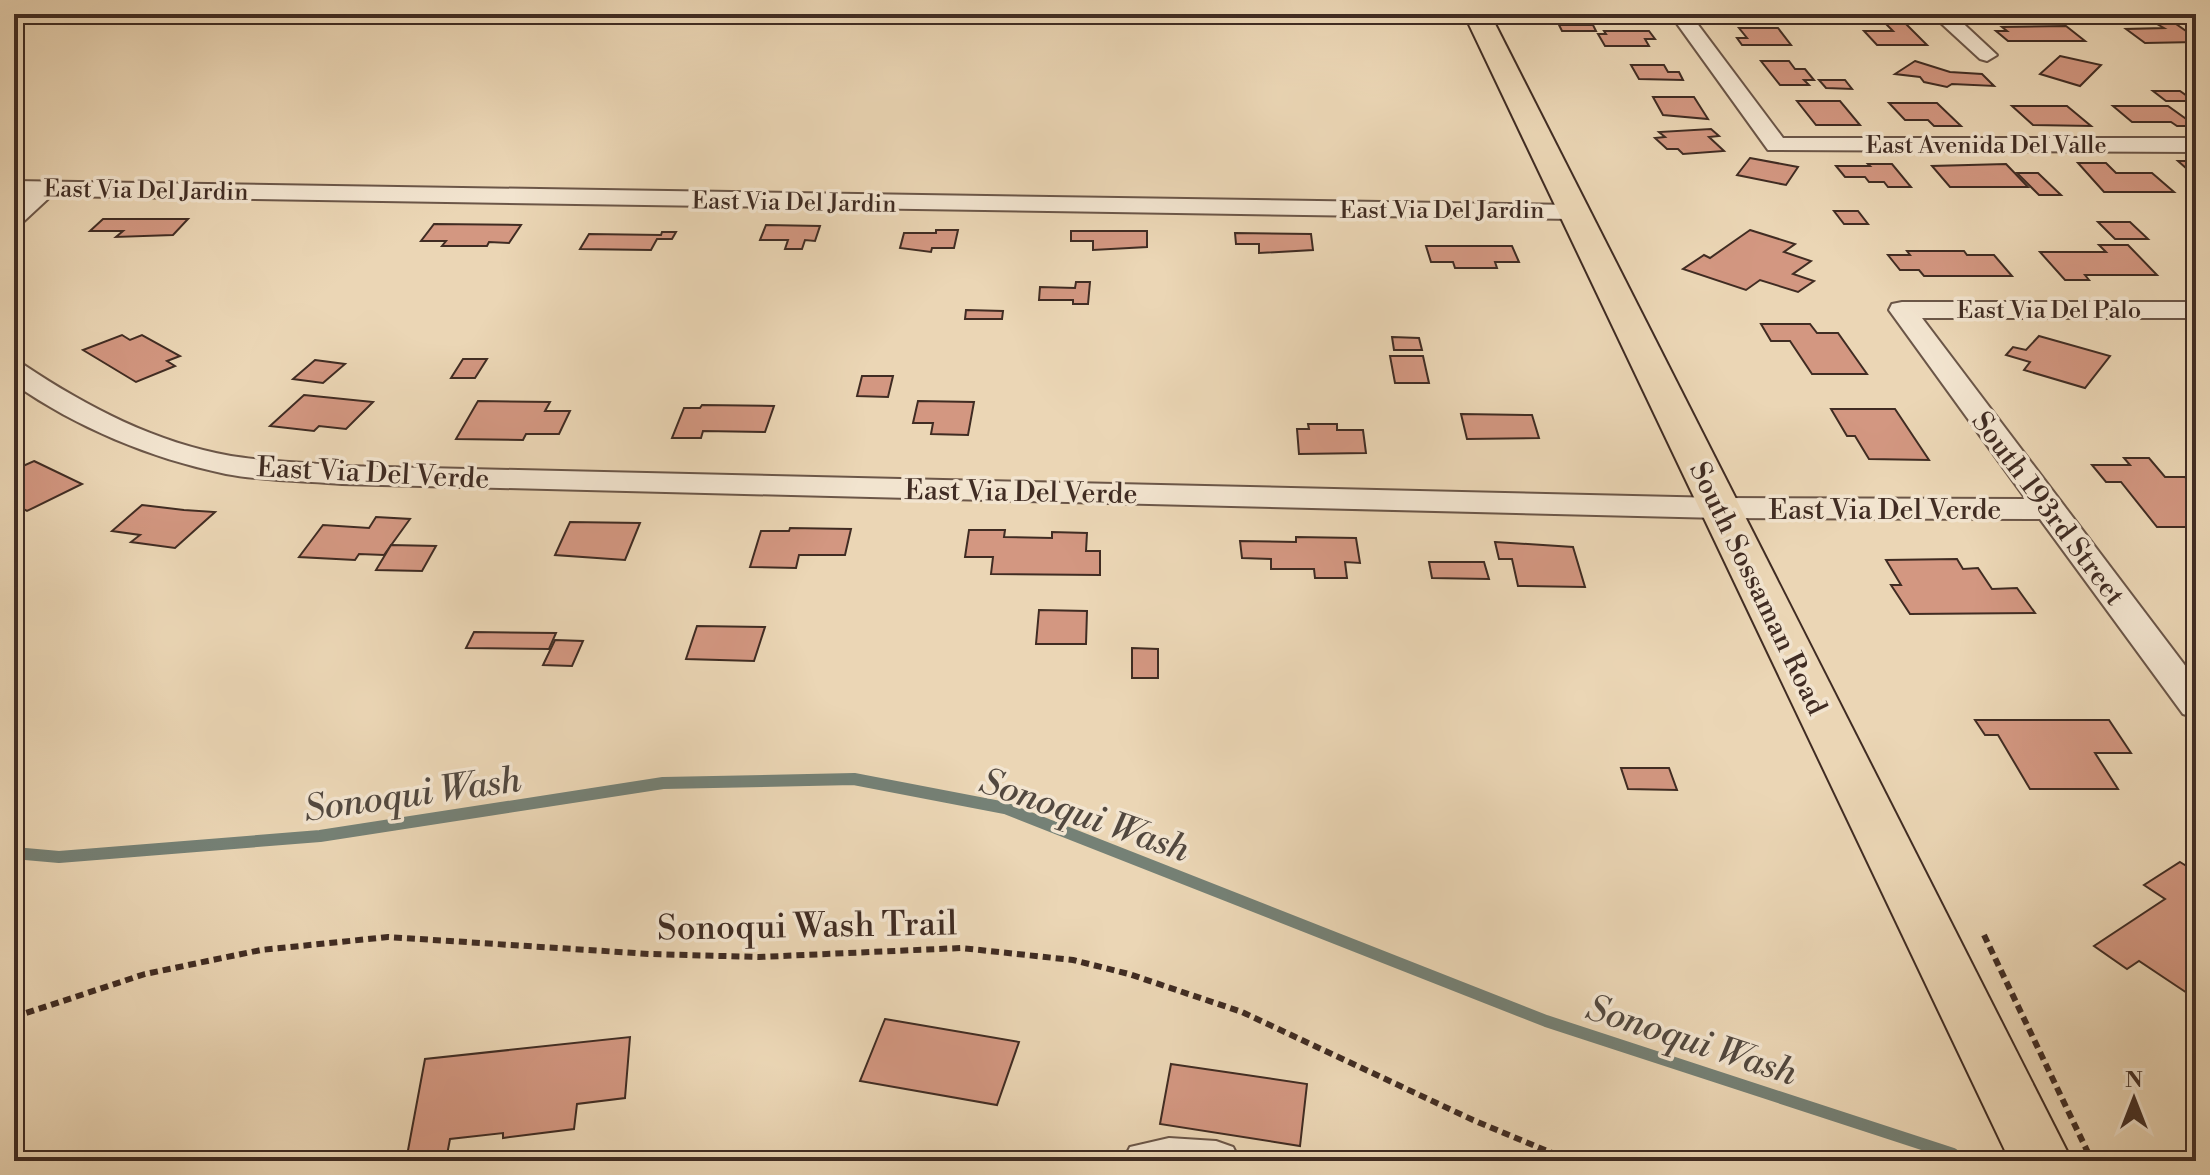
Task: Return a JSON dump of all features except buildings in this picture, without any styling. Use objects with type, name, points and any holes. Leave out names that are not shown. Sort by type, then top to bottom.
[{"type":"main road","name":"South Sossaman Road","points":[[1477,14],[2041,1161]]},
{"type":"street","points":[[1498,14],[1658,14]]},
{"type":"street","name":"East Avenida Del Valle","points":[[1680,14],[1776,145],[2196,145]]},
{"type":"street","points":[[1941,14],[1987,55]]},
{"type":"street","name":"East Via Del Jardin","points":[[14,188],[1574,212]]},
{"type":"street","points":[[14,217],[46,188]]},
{"type":"street","name":"East Via Del Palo","points":[[1902,310],[2196,310]]},
{"type":"street","name":"South 193rd Street","points":[[1902,310],[2196,706]]},
{"type":"street","name":"East Via Del Verde","points":[[14,371],[69,408],[147,442],[229,465],[342,475],[1720,508],[2050,509]]},
{"type":"street","points":[[1147,1161],[1169,1158],[1216,1161]]},
{"type":"path","points":[[1984,935],[2092,1161]]},
{"type":"path","name":"Sonoqui Wash Trail","points":[[14,1017],[145,974],[261,950],[388,937],[650,954],[759,957],[961,948],[1073,960],[1129,974],[1242,1012],[1473,1120],[1571,1161]]},
{"type":"waterway","name":"Sonoqui Wash","points":[[14,853],[59,857],[320,836],[663,783],[854,779],[1005,808],[1546,1021],[1953,1154]]}]
